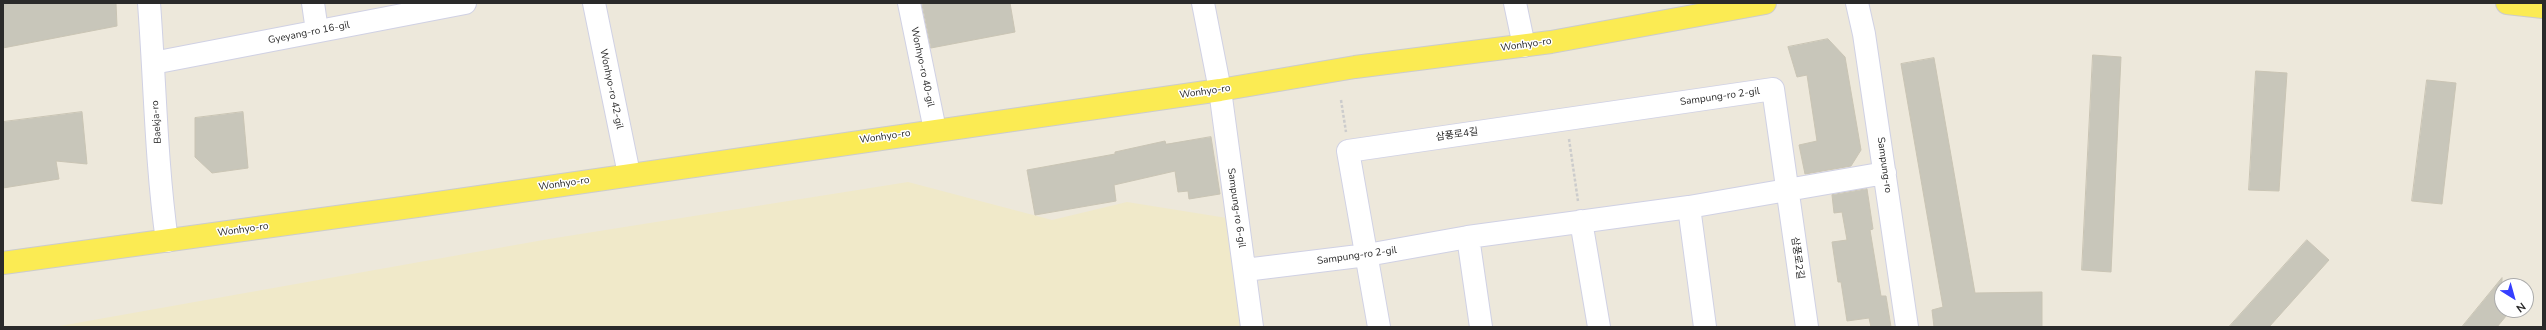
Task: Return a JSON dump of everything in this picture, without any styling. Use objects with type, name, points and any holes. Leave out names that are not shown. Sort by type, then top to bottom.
[{"type":"main road","name":"Wonhyo-ro","points":[[3,263],[167,241],[1220,90],[1355,67],[1524,46],[1765,3]]},
{"type":"main road","points":[[2507,3],[2543,7]]},
{"type":"street","name":"Baekja-ro","points":[[149,3],[160,187],[167,241]]},
{"type":"street","points":[[314,3],[318,31]]},
{"type":"street","name":"Gyeyang-ro 16-gil","points":[[153,63],[318,31],[422,7],[465,3]]},
{"type":"street","name":"Wonhyo-ro 42-gil","points":[[594,3],[629,174]]},
{"type":"street","name":"Wonhyo-ro 40-gil","points":[[910,3],[936,130]]},
{"type":"street","name":"Sampung-ro 6-gil","points":[[1204,3],[1220,90],[1252,327]]},
{"type":"street","points":[[1515,3],[1524,46]]},
{"type":"street","name":"Sampung-ro","points":[[1857,3],[1885,173],[1907,327]]},
{"type":"street","name":"Sampung-ro 2-gil","points":[[1566,118],[1773,89],[1788,189]]},
{"type":"street","name":"삼풍로4길","points":[[1348,151],[1566,118]]},
{"type":"street","points":[[1348,151],[1379,327]]},
{"type":"street","name":"Sampung-ro 2-gil","points":[[1245,270],[1367,255],[1468,237],[1581,220],[1689,207],[1885,173]]},
{"type":"street","name":"삼풍로2길","points":[[1788,189],[1807,327]]},
{"type":"street","points":[[1689,207],[1705,327]]},
{"type":"street","points":[[1581,220],[1599,327]]},
{"type":"street","points":[[1468,237],[1481,327]]},
{"type":"path","points":[[1341,100],[1348,151]]},
{"type":"path","points":[[1566,118],[1581,220]]},
{"type":"shaded area","points":[[908,182],[1052,220],[1127,202],[1227,218],[1242,327],[54,327],[549,239]]},
{"type":"building","points":[[3,3],[116,3],[117,26],[3,48]]},
{"type":"building","points":[[922,3],[1010,3],[1015,32],[931,48]]},
{"type":"building","points":[[1828,39],[1845,57],[1861,150],[1851,166],[1805,174],[1799,145],[1817,141],[1807,75],[1797,77],[1788,47]]},
{"type":"building","points":[[2093,55],[2121,57],[2111,272],[2082,270]]},
{"type":"building","points":[[1934,58],[1975,293],[2042,292],[2042,327],[1934,327],[1932,310],[1943,307],[1901,64]]},
{"type":"building","points":[[2256,71],[2287,73],[2279,191],[2249,190]]},
{"type":"building","points":[[2427,80],[2456,83],[2442,204],[2412,201]]},
{"type":"building","points":[[82,112],[87,164],[56,161],[59,179],[3,188],[3,122]]},
{"type":"building","points":[[243,112],[248,168],[212,173],[195,157],[195,118]]},
{"type":"building","points":[[1211,137],[1220,194],[1189,199],[1188,191],[1178,192],[1175,171],[1114,185],[1116,201],[1035,215],[1027,170],[1115,154],[1115,152],[1165,141],[1166,144]]},
{"type":"building","points":[[1867,189],[1873,229],[1870,230],[1881,296],[1886,296],[1891,327],[1871,327],[1869,318],[1847,321],[1841,282],[1838,282],[1832,242],[1847,240],[1842,212],[1834,213],[1832,195]]},
{"type":"building","points":[[2307,240],[2329,260],[2269,327],[2229,327]]},
{"type":"building","points":[[2494,288],[2494,318],[2504,318],[2497,327],[2462,327]]}]
